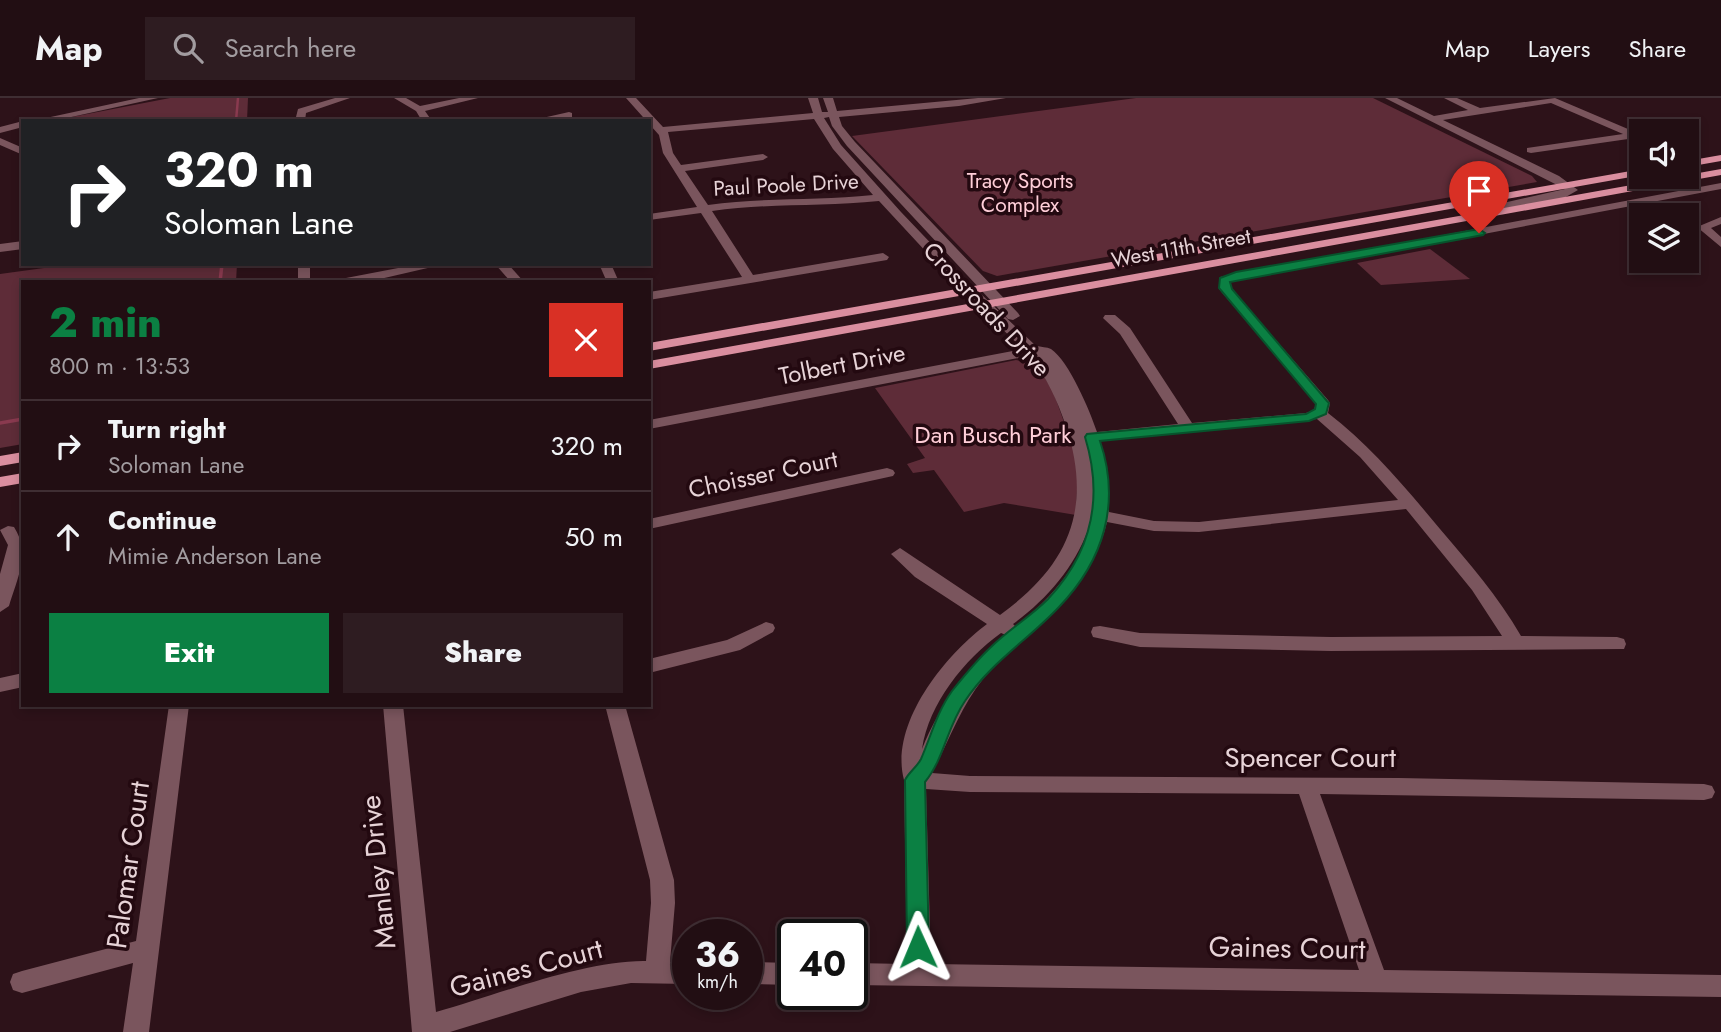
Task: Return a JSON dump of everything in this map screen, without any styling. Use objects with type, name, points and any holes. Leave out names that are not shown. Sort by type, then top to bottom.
[{"type":"main road","points":[[1699,162],[1721,159]]},
{"type":"main road","name":"West 11th Street","points":[[991,298],[1721,172]]},
{"type":"main road","name":"West 11th Street","points":[[651,365],[1629,175]]},
{"type":"main road","points":[[651,347],[970,291]]},
{"type":"main road","points":[[0,461],[21,457]]},
{"type":"main road","points":[[0,482],[21,478]]},
{"type":"street","points":[[43,119],[92,103],[153,98]]},
{"type":"street","points":[[300,116],[345,98]]},
{"type":"street","points":[[399,98],[419,109],[426,119]]},
{"type":"street","points":[[419,109],[473,98]]},
{"type":"street","points":[[635,98],[661,130],[668,153],[750,279]]},
{"type":"street","name":"Crossroads Drive","points":[[813,98],[817,116],[837,147],[970,291],[991,298]]},
{"type":"street","name":"Crossroads Drive","points":[[828,98],[832,116],[850,144],[1037,350],[1086,438],[1089,500],[1093,515],[1072,552],[1023,607],[958,697],[939,731],[928,765],[915,780]]},
{"type":"street","points":[[661,130],[724,122],[832,116],[996,98]]},
{"type":"street","points":[[1378,98],[1569,185],[1572,191],[1483,209],[1463,218]]},
{"type":"street","points":[[1390,98],[1546,180],[1550,184],[1548,189]]},
{"type":"street","points":[[1449,98],[1478,111]]},
{"type":"street","points":[[1428,119],[1550,99],[1629,130]]},
{"type":"street","points":[[546,119],[569,115]]},
{"type":"street","points":[[0,130],[21,125]]},
{"type":"street","points":[[1531,150],[1629,135]]},
{"type":"street","points":[[0,141],[17,150]]},
{"type":"street","points":[[0,152],[17,150]]},
{"type":"street","points":[[678,169],[763,157]]},
{"type":"street","points":[[1086,438],[1309,417],[1323,409],[1323,403],[1223,286],[1224,281],[1236,276],[1721,186]]},
{"type":"street","points":[[1703,189],[1721,194]]},
{"type":"street","points":[[1703,189],[1721,200]]},
{"type":"street","name":"Paul Poole Drive","points":[[651,217],[768,201],[829,203],[884,197]]},
{"type":"street","points":[[1721,220],[1703,228],[1721,243]]},
{"type":"street","points":[[0,248],[21,245]]},
{"type":"street","points":[[651,296],[883,257]]},
{"type":"street","points":[[356,280],[429,266]]},
{"type":"street","points":[[503,266],[516,280]]},
{"type":"street","points":[[1110,318],[1125,331],[1188,429]]},
{"type":"street","name":"Tolbert Drive","points":[[651,425],[1037,350]]},
{"type":"street","points":[[1318,413],[1345,432],[1410,504],[1499,611],[1515,642]]},
{"type":"street","name":"Choisser Court","points":[[651,524],[887,473]]},
{"type":"street","points":[[1093,515],[1154,526],[1199,527],[1410,504]]},
{"type":"street","points":[[0,606],[16,545],[8,531]]},
{"type":"street","points":[[900,554],[920,573],[1009,629]]},
{"type":"street","points":[[651,666],[733,645],[766,628]]},
{"type":"street","points":[[1100,632],[1140,640],[1331,644],[1617,644]]},
{"type":"street","points":[[0,685],[21,680]]},
{"type":"street","name":"Palomar Court","points":[[136,1032],[179,707]]},
{"type":"street","name":"Manley Drive","points":[[393,707],[425,1030]]},
{"type":"street","points":[[616,707],[662,880],[663,903],[657,973]]},
{"type":"street","points":[[915,780],[919,975]]},
{"type":"street","name":"Spencer Court","points":[[915,780],[970,784],[1413,786],[1704,792]]},
{"type":"street","points":[[1307,787],[1375,980]]},
{"type":"street","points":[[22,982],[146,949]]},
{"type":"street","name":"Gaines Court","points":[[425,1030],[581,981],[631,972],[672,973]]},
{"type":"street","name":"Gaines Court","points":[[868,974],[1721,986]]},
{"type":"green space","points":[[170,98],[248,98],[247,119],[61,119]]},
{"type":"green space","name":"Tracy Sports Complex","points":[[1136,98],[1373,98],[1532,176],[1537,182],[997,276],[983,271],[852,136]]},
{"type":"green space","points":[[1430,249],[1470,279],[1381,285],[1357,263]]},
{"type":"green space","points":[[58,266],[237,266],[236,280],[21,280],[21,444],[0,448],[0,274]]},
{"type":"green space","name":"Dan Busch Park","points":[[1016,360],[1036,364],[1053,391],[1078,464],[1076,515],[1004,503],[964,512],[934,470],[913,473],[907,464],[925,458],[875,388]]},
{"type":"waterway","points":[[236,119],[238,98]]},
{"type":"waterway","points":[[220,280],[222,266]]},
{"type":"waterway","points":[[0,423],[21,419]]},
{"type":"route","points":[[918,947],[915,780],[928,765],[939,731],[958,697],[997,651],[1053,603],[1090,550],[1101,516],[1103,486],[1100,463],[1092,437],[1309,417],[1321,412],[1323,403],[1227,291],[1223,286],[1224,281],[1236,276],[1479,233]]}]
